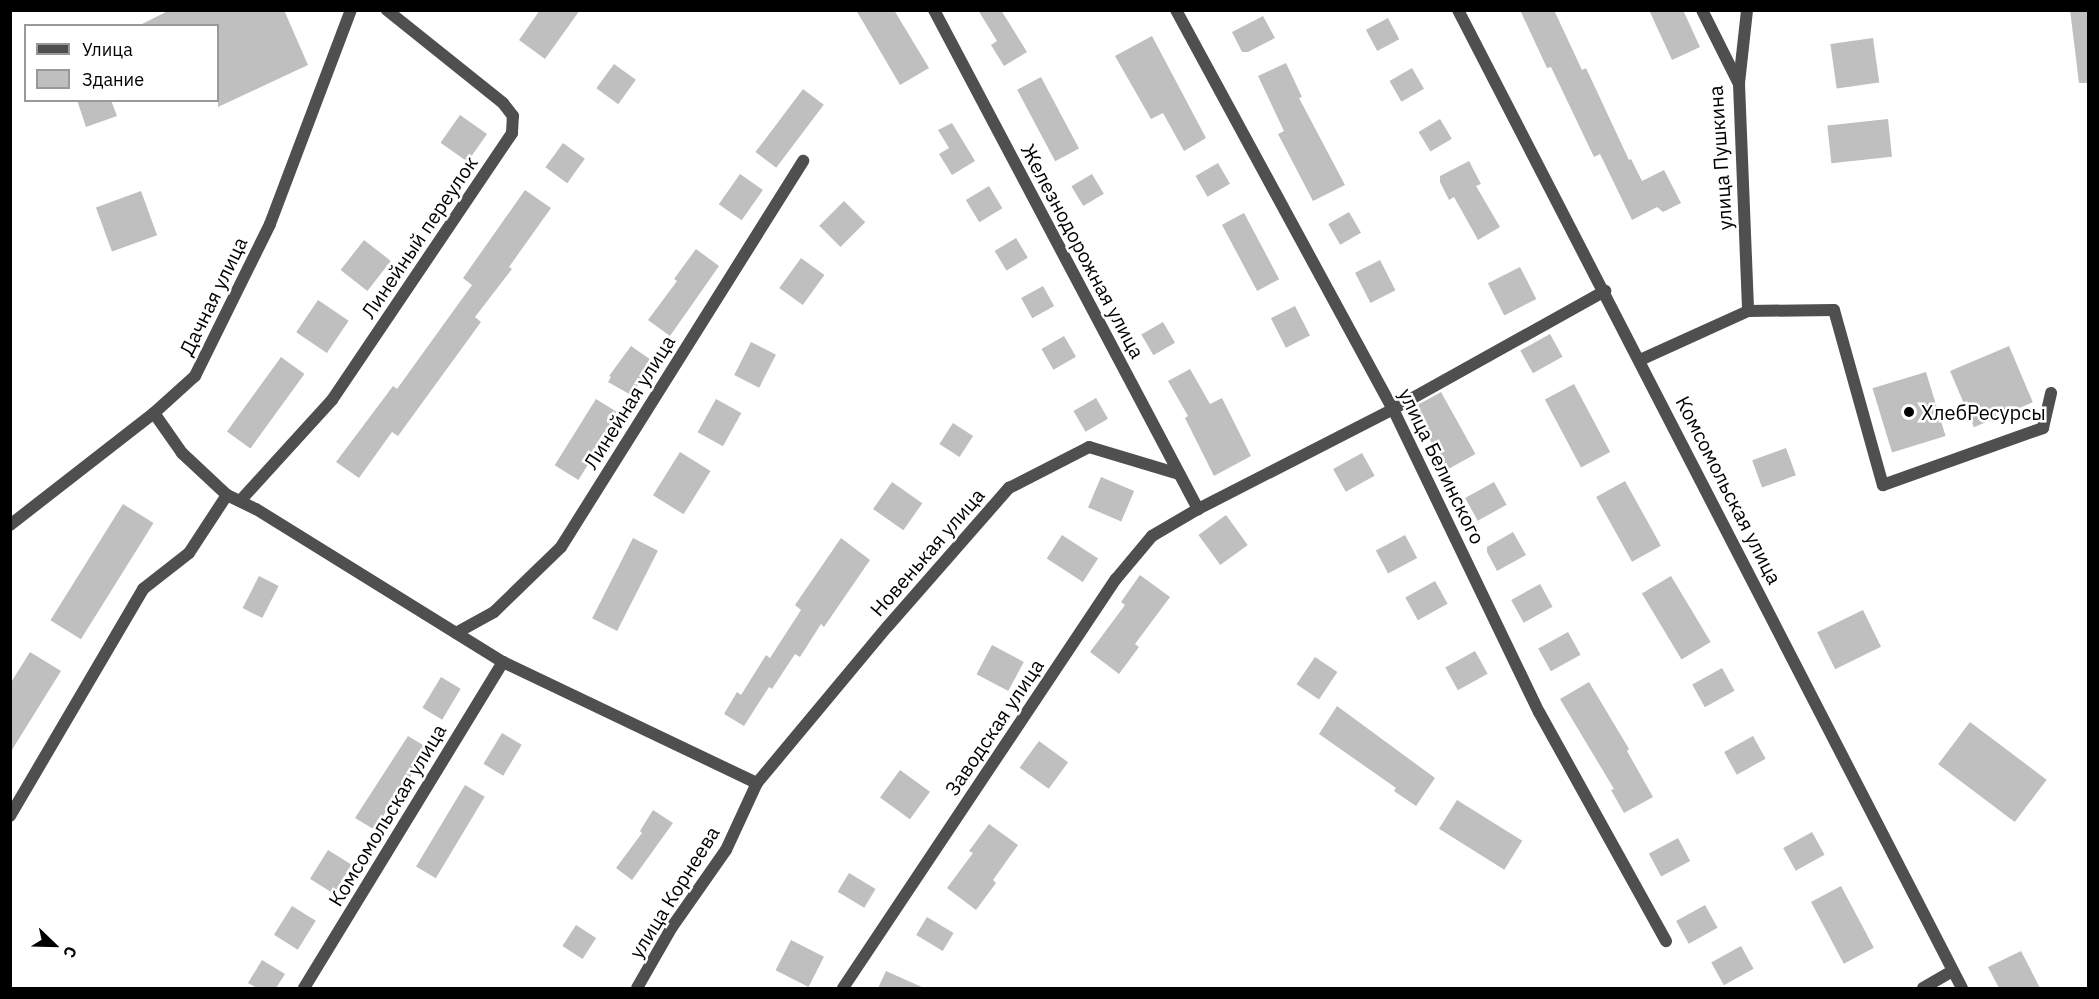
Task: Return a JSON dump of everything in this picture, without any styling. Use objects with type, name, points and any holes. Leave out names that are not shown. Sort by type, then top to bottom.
[{"type":"street","name":"Дачная улица","points":[[10,525],[154,413],[195,376],[260,244],[351,10]]},
{"type":"street","name":"Линейный переулок","points":[[240,501],[332,400],[512,133],[513,116],[502,103],[387,10]]},
{"type":"street","name":"Железнодорожная улица","points":[[934,10],[1198,509]]},
{"type":"street","name":"улица Белинского","points":[[1176,10],[1393,409],[1539,712],[1666,941]]},
{"type":"street","name":"Комсомольская улица","points":[[1458,10],[1605,291],[1962,988]]},
{"type":"street","name":"улица Пушкина","points":[[1702,10],[1739,84],[1748,311]]},
{"type":"street","points":[[1739,84],[1747,10]]},
{"type":"street","name":"Линейная улица","points":[[456,633],[495,612],[561,547],[803,161]]},
{"type":"street","name":"Заводская улица","points":[[843,988],[1116,579],[1152,536],[1198,509],[1393,409],[1605,291]]},
{"type":"street","points":[[1640,360],[1748,311],[1834,310],[1883,485],[2043,428],[2051,393]]},
{"type":"street","points":[[154,413],[182,453],[227,495],[256,508],[503,662],[758,783]]},
{"type":"street","name":"Новенькая улица","points":[[758,783],[888,626],[1009,488],[1089,447],[1132,462],[1179,474]]},
{"type":"street","points":[[10,816],[143,589],[189,553],[227,495]]},
{"type":"street","name":"Комсомольская улица","points":[[304,988],[503,662]]},
{"type":"street","name":"улица Корнеева","points":[[637,988],[672,927],[726,850],[758,783]]},
{"type":"street","points":[[1923,988],[1953,970]]},
{"type":"building","points":[[170,10],[284,10],[308,65],[218,107],[219,24],[142,24]]},
{"type":"building","points":[[540,10],[580,10],[545,59],[519,40]]},
{"type":"building","points":[[856,10],[894,10],[929,68],[900,85]]},
{"type":"building","points":[[978,10],[1001,10],[1027,52],[1004,66],[991,45],[997,41]]},
{"type":"building","points":[[1520,10],[1554,10],[1582,70],[1586,68],[1629,160],[1631,159],[1642,181],[1664,170],[1681,203],[1663,212],[1657,207],[1632,220],[1600,154],[1594,157],[1551,67],[1547,68]]},
{"type":"building","points":[[1649,10],[1683,10],[1700,47],[1672,60]]},
{"type":"building","points":[[2070,10],[2088,10],[2088,83],[2079,83]]},
{"type":"building","points":[[1263,16],[1275,38],[1248,52],[1242,52],[1232,32]]},
{"type":"building","points":[[1388,18],[1399,39],[1377,51],[1366,30]]},
{"type":"building","points":[[1152,36],[1206,138],[1184,151],[1163,113],[1151,119],[1115,56]]},
{"type":"building","points":[[1873,38],[1879,83],[1837,89],[1830,44]]},
{"type":"building","points":[[1286,63],[1302,97],[1299,98],[1345,185],[1313,201],[1278,134],[1284,131],[1258,76]]},
{"type":"building","points":[[614,64],[636,80],[618,104],[596,88]]},
{"type":"building","points":[[1412,68],[1424,89],[1401,102],[1389,81]]},
{"type":"building","points":[[1041,77],[1079,149],[1055,161],[1017,90]]},
{"type":"building","points":[[803,89],[824,105],[776,168],[755,152]]},
{"type":"building","points":[[78,102],[112,102],[117,116],[86,127]]},
{"type":"building","points":[[460,115],[487,134],[468,162],[440,143]]},
{"type":"building","points":[[1440,119],[1452,139],[1430,152],[1419,132]]},
{"type":"building","points":[[1888,119],[1892,157],[1831,163],[1827,125]]},
{"type":"building","points":[[952,123],[975,161],[952,175],[939,154],[949,148],[938,130]]},
{"type":"building","points":[[563,143],[585,159],[567,183],[545,167]]},
{"type":"building","points":[[1469,161],[1481,184],[1476,186],[1500,227],[1478,240],[1454,197],[1449,200],[1440,182],[1440,176]]},
{"type":"building","points":[[1218,163],[1230,184],[1207,197],[1195,176]]},
{"type":"building","points":[[740,174],[763,190],[742,220],[719,204]]},
{"type":"building","points":[[1092,174],[1104,194],[1083,206],[1071,186]]},
{"type":"building","points":[[989,186],[1002,208],[979,222],[966,200]]},
{"type":"building","points":[[525,190],[551,208],[509,267],[512,269],[475,317],[481,322],[398,436],[392,432],[359,478],[336,462],[393,386],[397,389],[472,285],[463,278]]},
{"type":"building","points":[[141,191],[157,235],[112,252],[96,207]]},
{"type":"building","points":[[844,201],[865,222],[840,247],[819,226]]},
{"type":"building","points":[[1349,212],[1361,233],[1340,245],[1328,224]]},
{"type":"building","points":[[1244,213],[1279,279],[1257,291],[1222,225]]},
{"type":"building","points":[[1016,238],[1028,258],[1006,271],[995,251]]},
{"type":"building","points":[[364,240],[391,261],[367,291],[341,270]]},
{"type":"building","points":[[696,249],[719,266],[670,336],[648,320],[677,281],[674,279]]},
{"type":"building","points":[[801,258],[824,275],[803,305],[779,288]]},
{"type":"building","points":[[1380,260],[1395,290],[1370,303],[1355,273]]},
{"type":"building","points":[[1520,267],[1536,299],[1504,315],[1488,283]]},
{"type":"building","points":[[1043,286],[1054,306],[1032,318],[1021,298]]},
{"type":"building","points":[[318,300],[349,321],[327,353],[296,332]]},
{"type":"building","points":[[1295,306],[1310,335],[1286,348],[1271,318]]},
{"type":"building","points":[[1163,322],[1175,343],[1153,355],[1141,334]]},
{"type":"building","points":[[1550,334],[1563,357],[1533,373],[1520,350]]},
{"type":"building","points":[[1064,336],[1076,357],[1053,370],[1041,349]]},
{"type":"building","points":[[751,342],[776,355],[759,388],[734,375]]},
{"type":"building","points":[[631,346],[654,362],[631,395],[608,382],[611,377],[609,376]]},
{"type":"building","points":[[2009,346],[2033,402],[1974,427],[1950,371]]},
{"type":"building","points":[[281,357],[304,374],[250,448],[227,431]]},
{"type":"building","points":[[1190,369],[1210,404],[1222,398],[1251,456],[1214,476],[1185,418],[1188,416],[1168,381]]},
{"type":"building","name":"ХлебРесурсы","points":[[1926,372],[1946,436],[1892,452],[1872,388]]},
{"type":"building","points":[[1574,384],[1610,452],[1581,467],[1545,399]]},
{"type":"building","points":[[1441,392],[1475,454],[1447,470],[1412,408]]},
{"type":"building","points":[[1096,398],[1108,419],[1085,432],[1073,411]]},
{"type":"building","points":[[596,399],[620,414],[578,480],[555,465]]},
{"type":"building","points":[[716,399],[741,413],[723,446],[698,432]]},
{"type":"building","points":[[953,423],[973,436],[960,457],[939,444]]},
{"type":"building","points":[[1786,448],[1796,475],[1762,488],[1752,460]]},
{"type":"building","points":[[680,452],[711,471],[684,514],[653,495]]},
{"type":"building","points":[[1362,453],[1375,476],[1346,492],[1333,469]]},
{"type":"building","points":[[1101,477],[1134,491],[1121,521],[1088,507]]},
{"type":"building","points":[[1625,481],[1661,546],[1632,562],[1596,497]]},
{"type":"building","points":[[892,482],[922,503],[903,530],[873,509]]},
{"type":"building","points":[[1494,482],[1507,505],[1478,521],[1465,498]]},
{"type":"building","points":[[123,504],[154,523],[81,639],[50,620]]},
{"type":"building","points":[[1226,515],[1248,545],[1220,565],[1198,535]]},
{"type":"building","points":[[1513,532],[1526,555],[1497,571],[1487,552],[1487,547]]},
{"type":"building","points":[[1062,535],[1098,558],[1083,582],[1047,558]]},
{"type":"building","points":[[1405,535],[1417,558],[1388,573],[1376,550]]},
{"type":"building","points":[[633,538],[658,551],[617,631],[592,618]]},
{"type":"building","points":[[841,538],[870,560],[824,627],[821,624],[800,657],[795,654],[772,689],[769,687],[744,726],[724,714],[737,692],[741,695],[766,655],[770,658],[801,610],[795,605]]},
{"type":"building","points":[[1140,575],[1170,597],[1135,644],[1139,647],[1119,674],[1090,652],[1125,605],[1121,602]]},
{"type":"building","points":[[259,576],[279,586],[262,618],[243,608]]},
{"type":"building","points":[[1671,576],[1711,642],[1682,660],[1642,594]]},
{"type":"building","points":[[1435,581],[1448,604],[1418,620],[1405,597]]},
{"type":"building","points":[[1540,584],[1553,607],[1524,623],[1511,600]]},
{"type":"building","points":[[1863,610],[1881,647],[1835,669],[1817,632]]},
{"type":"building","points":[[1568,632],[1581,655],[1551,671],[1538,648]]},
{"type":"building","points":[[992,645],[1024,662],[1008,691],[977,674]]},
{"type":"building","points":[[1475,651],[1488,674],[1458,690],[1445,667]]},
{"type":"building","points":[[30,652],[61,671],[10,753],[10,684]]},
{"type":"building","points":[[1315,657],[1337,672],[1319,699],[1297,684]]},
{"type":"building","points":[[1722,668],[1735,691],[1705,707],[1692,684]]},
{"type":"building","points":[[441,677],[461,689],[442,720],[422,708]]},
{"type":"building","points":[[1589,682],[1629,749],[1627,751],[1653,797],[1624,813],[1611,790],[1614,789],[1560,699]]},
{"type":"building","points":[[1337,706],[1435,778],[1416,806],[1394,791],[1396,788],[1319,734]]},
{"type":"building","points":[[1970,722],[2047,780],[2015,822],[1938,764]]},
{"type":"building","points":[[502,733],[522,745],[503,776],[483,764]]},
{"type":"building","points":[[408,736],[428,748],[409,779],[406,777],[375,830],[355,818]]},
{"type":"building","points":[[1753,736],[1766,759],[1737,775],[1724,752]]},
{"type":"building","points":[[1039,741],[1068,762],[1049,789],[1020,768]]},
{"type":"building","points":[[900,770],[930,792],[910,819],[880,798]]},
{"type":"building","points":[[465,785],[485,797],[436,878],[416,866]]},
{"type":"building","points":[[1457,800],[1522,841],[1504,870],[1439,829]]},
{"type":"building","points":[[653,810],[673,823],[632,880],[616,868],[642,833],[640,831]]},
{"type":"building","points":[[989,824],[1018,845],[993,880],[996,883],[976,910],[947,888],[973,853],[969,851]]},
{"type":"building","points":[[1812,832],[1825,855],[1796,871],[1783,848]]},
{"type":"building","points":[[1678,838],[1690,861],[1661,876],[1649,853]]},
{"type":"building","points":[[328,850],[352,865],[334,894],[310,879]]},
{"type":"building","points":[[849,873],[876,889],[864,908],[838,892]]},
{"type":"building","points":[[1841,886],[1874,948],[1844,964],[1811,902]]},
{"type":"building","points":[[1705,905],[1718,928],[1689,944],[1676,921]]},
{"type":"building","points":[[292,906],[316,921],[298,950],[274,935]]},
{"type":"building","points":[[927,917],[954,933],[943,951],[916,935]]},
{"type":"building","points":[[576,925],[596,938],[583,959],[562,946]]},
{"type":"building","points":[[791,940],[824,957],[809,987],[776,970]]},
{"type":"building","points":[[1741,946],[1754,969],[1724,985],[1711,962]]},
{"type":"building","points":[[2021,951],[2040,988],[1999,988],[1988,967]]},
{"type":"building","points":[[262,960],[285,974],[276,988],[257,988],[248,983]]},
{"type":"building","points":[[886,971],[924,988],[878,988]]},
{"type":"place","name":"ХлебРесурсы","points":[[1909,412]]}]
